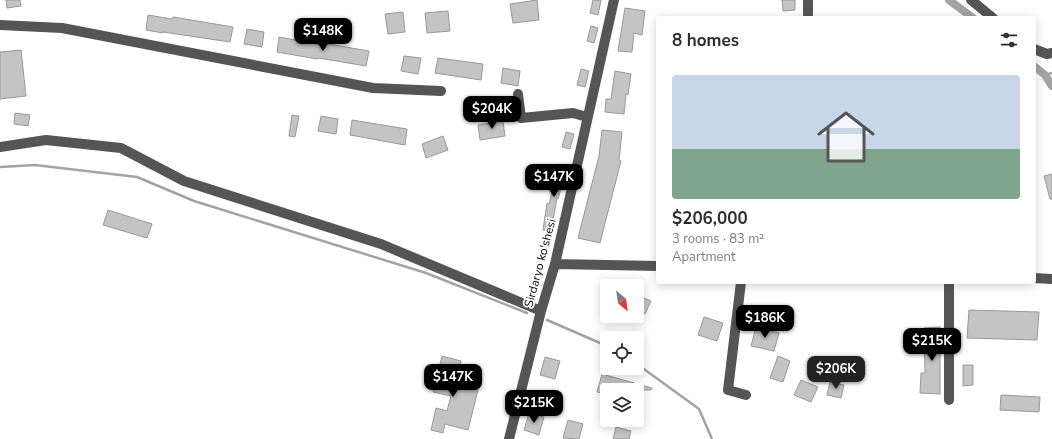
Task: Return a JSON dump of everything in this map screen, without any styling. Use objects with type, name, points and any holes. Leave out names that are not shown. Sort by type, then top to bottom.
[{"type":"street","name":"Sirdaryo ko'shesi","points":[[509,439],[541,311],[555,264],[614,0]]},
{"type":"street","points":[[808,0],[808,16]]},
{"type":"street","points":[[971,0],[991,16]]},
{"type":"street","points":[[0,25],[62,28],[372,88],[441,91]]},
{"type":"street","points":[[1036,50],[1047,54],[1052,53]]},
{"type":"street","points":[[518,94],[521,118],[573,113],[587,117]]},
{"type":"street","points":[[0,147],[46,140],[121,148],[184,181],[381,244],[541,311]]},
{"type":"street","points":[[555,264],[656,266]]},
{"type":"street","points":[[1036,278],[1052,279]]},
{"type":"street","points":[[740,284],[728,390],[746,395]]},
{"type":"street","points":[[949,284],[949,400]]},
{"type":"building","points":[[6,0],[20,0],[21,6],[7,8]]},
{"type":"building","points":[[537,0],[539,20],[513,23],[510,4]]},
{"type":"building","points":[[593,0],[601,0],[598,15],[590,13]]},
{"type":"building","points":[[782,0],[795,0],[795,10],[783,11]]},
{"type":"building","points":[[625,8],[645,11],[642,35],[634,33],[632,52],[618,51]]},
{"type":"building","points":[[448,11],[450,31],[427,33],[425,13]]},
{"type":"building","points":[[403,12],[405,32],[388,34],[385,14]]},
{"type":"building","points":[[148,15],[172,19],[173,17],[233,27],[230,42],[146,30]]},
{"type":"building","points":[[591,26],[598,28],[594,43],[587,41]]},
{"type":"building","points":[[247,29],[264,32],[262,47],[244,44]]},
{"type":"building","points":[[279,37],[369,51],[366,66],[277,52]]},
{"type":"building","points":[[21,50],[26,96],[0,99],[0,52]]},
{"type":"building","points":[[404,56],[421,58],[418,74],[401,71]]},
{"type":"building","points":[[438,58],[483,64],[481,80],[435,73]]},
{"type":"building","points":[[503,68],[520,71],[518,86],[501,83]]},
{"type":"building","points":[[581,69],[589,71],[585,87],[577,85]]},
{"type":"building","points":[[615,71],[631,74],[628,95],[626,94],[624,114],[605,112],[606,99],[611,99]]},
{"type":"building","points":[[15,113],[30,115],[28,126],[14,124]]},
{"type":"building","points":[[292,115],[299,116],[295,137],[289,136]]},
{"type":"building","points":[[321,116],[338,119],[336,134],[318,131]]},
{"type":"building","points":[[352,120],[407,129],[405,145],[350,135]]},
{"type":"building","points":[[503,121],[505,136],[480,140],[478,125]]},
{"type":"building","points":[[602,130],[622,132],[619,160],[621,161],[600,243],[578,238],[599,156]]},
{"type":"building","points":[[566,132],[574,134],[570,149],[562,147]]},
{"type":"building","points":[[443,136],[448,150],[426,158],[422,144]]},
{"type":"building","points":[[559,164],[567,166],[558,199],[557,198],[551,231],[543,230],[547,203],[549,204]]},
{"type":"building","points":[[1052,174],[1052,199],[1050,199],[1044,176]]},
{"type":"building","points":[[108,210],[152,224],[147,238],[103,225]]},
{"type":"building","points":[[644,298],[651,301],[644,314]]},
{"type":"building","points":[[969,310],[1039,312],[1037,340],[967,338]]},
{"type":"building","points":[[704,317],[723,323],[717,341],[698,335]]},
{"type":"building","points":[[756,327],[779,333],[774,351],[751,346]]},
{"type":"building","points":[[940,327],[940,394],[920,393],[921,373],[925,373],[924,328]]},
{"type":"building","points":[[442,356],[461,361],[456,384],[478,390],[468,430],[445,424],[443,433],[431,430],[436,408],[447,411],[451,396],[433,392]]},
{"type":"building","points":[[778,356],[790,361],[783,382],[770,378]]},
{"type":"building","points":[[545,357],[560,361],[555,379],[540,375]]},
{"type":"building","points":[[963,365],[973,365],[973,385],[963,386]]},
{"type":"building","points":[[602,375],[634,383],[600,383],[600,393],[597,392]]},
{"type":"building","points":[[801,380],[818,387],[811,402],[794,395]]},
{"type":"building","points":[[830,382],[844,385],[841,398],[827,395]]},
{"type":"building","points":[[644,386],[652,388],[651,390],[644,390]]},
{"type":"building","points":[[1001,395],[1040,397],[1039,412],[1000,410]]},
{"type":"building","points":[[529,413],[544,417],[539,435],[524,430]]},
{"type":"building","points":[[568,420],[583,424],[579,439],[563,438]]},
{"type":"building","points":[[616,427],[631,431],[629,439],[613,439]]},
{"type":"waterway","points":[[949,0],[970,16]]},
{"type":"waterway","points":[[1036,68],[1045,75],[1052,86]]},
{"type":"waterway","points":[[1045,75],[1052,73]]},
{"type":"waterway","points":[[0,167],[35,165],[137,177],[194,201],[426,273],[527,313]]},
{"type":"waterway","points":[[547,320],[600,343]]},
{"type":"waterway","points":[[644,369],[699,409],[712,439]]}]
